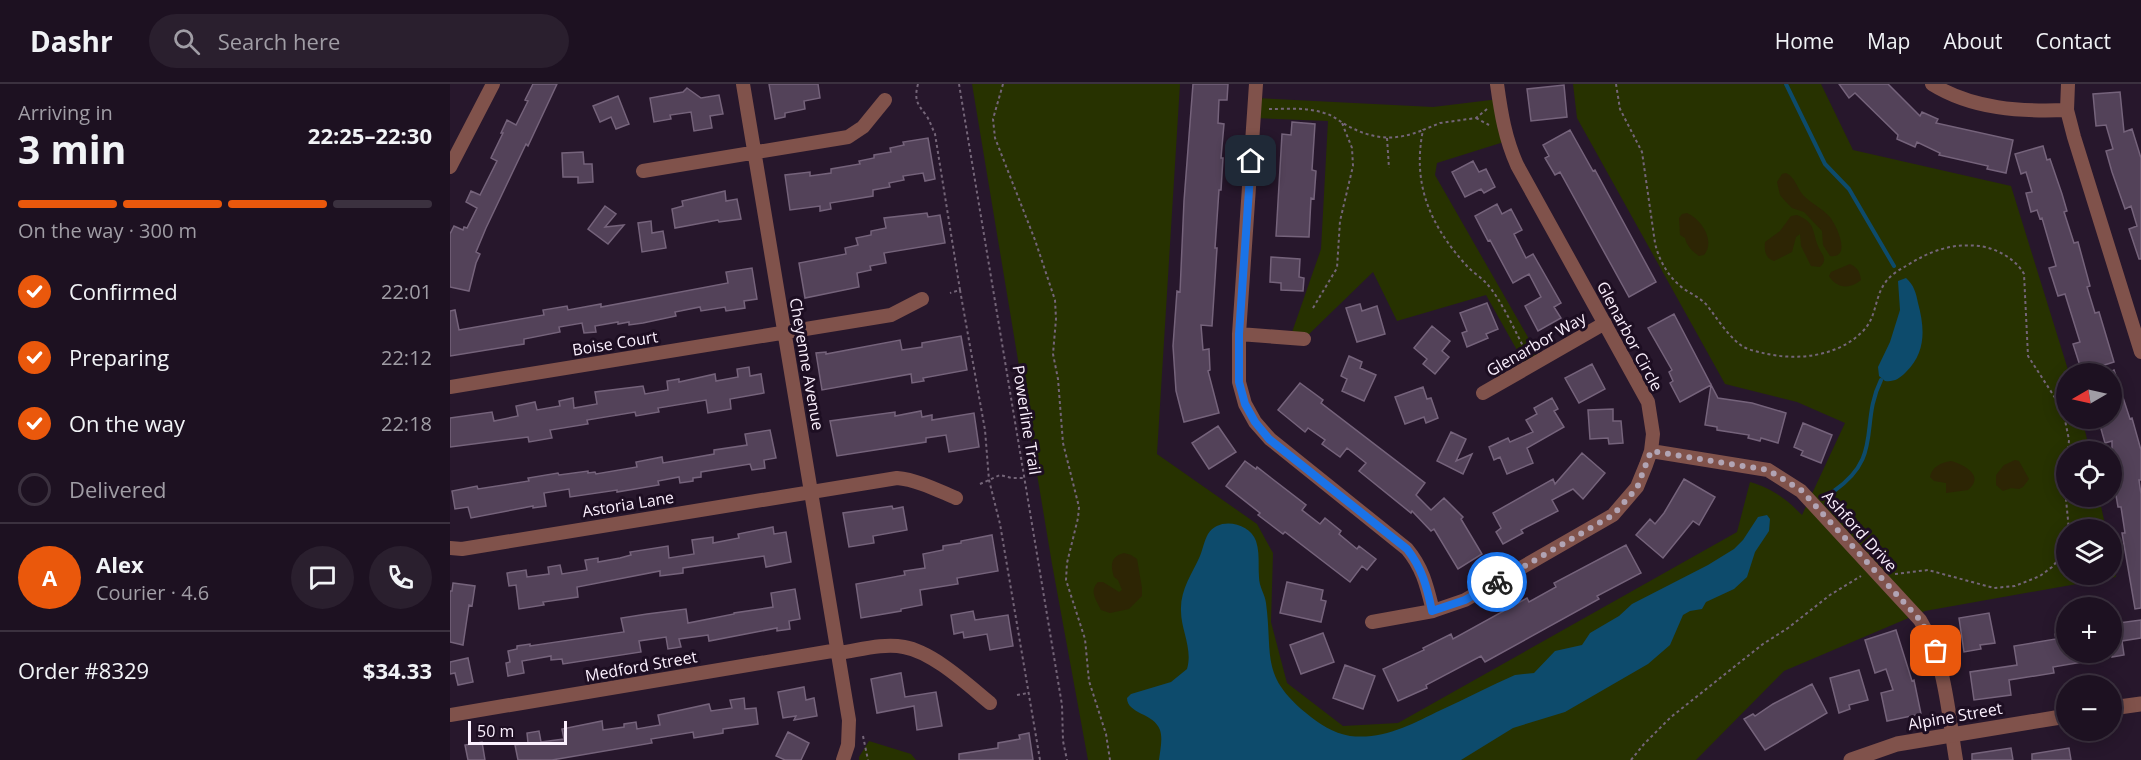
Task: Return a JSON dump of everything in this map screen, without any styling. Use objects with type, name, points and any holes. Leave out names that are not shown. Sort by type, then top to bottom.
[{"type":"street","points":[[450,167],[493,84]]},
{"type":"street","name":"Cheyenne Avenue","points":[[743,84],[839,652],[849,726],[848,745],[843,760]]},
{"type":"street","points":[[1256,84],[1239,334],[1239,382],[1245,404],[1255,422],[1284,452],[1407,549],[1418,562],[1424,576],[1432,611]]},
{"type":"street","name":"Glenarbor Circle","points":[[1372,622],[1432,611],[1465,600],[1613,515],[1637,488],[1651,451],[1653,434],[1648,402],[1508,144],[1497,84]]},
{"type":"street","points":[[1932,84],[1956,96],[2005,109],[2034,112],[2067,110]]},
{"type":"street","points":[[2068,84],[2067,110],[2074,137],[2141,352]]},
{"type":"street","points":[[643,171],[848,137],[863,127],[885,100]]},
{"type":"street","name":"Boise Court","points":[[450,387],[891,315],[922,299]]},
{"type":"street","name":"Glenarbor Way","points":[[1482,393],[1605,323]]},
{"type":"street","points":[[1239,334],[1304,339]]},
{"type":"street","name":"Ashford Drive","points":[[1651,451],[1768,470],[1801,490],[1920,620],[1931,638],[1940,665],[1956,760]]},
{"type":"street","name":"Astoria Lane","points":[[450,548],[462,549],[897,478],[909,479],[956,498]]},
{"type":"street","name":"Medford Street","points":[[450,716],[887,645],[906,647],[952,670],[990,703]]},
{"type":"street","points":[[2122,707],[2141,704]]},
{"type":"street","name":"Alpine Street","points":[[1851,760],[1897,744],[2056,718]]},
{"type":"path","points":[[918,84],[915,94],[917,106],[928,117],[935,134],[985,430],[989,480],[1000,524],[1040,760]]},
{"type":"path","name":"Powerline Trail","points":[[959,84],[1062,705],[1066,760]]},
{"type":"path","points":[[1003,84],[993,119],[995,138],[1050,281],[1056,307],[1054,358],[1064,449],[1079,507],[1066,563],[1066,580],[1085,639],[1089,681],[1104,726],[1110,760]]},
{"type":"path","points":[[1616,84],[1621,112],[1642,152],[1655,243],[1661,262],[1680,286],[1704,302],[1743,347],[1786,357],[1822,354],[1843,347],[1858,337],[1868,325],[1884,283],[1899,270],[1924,254],[1940,248],[1975,245],[1994,249],[2021,268],[2025,279],[2028,356],[2063,410],[2069,441]]},
{"type":"path","points":[[1476,118],[1488,107]]},
{"type":"path","points":[[1266,109],[1314,110],[1328,114],[1369,136],[1387,138],[1402,137],[1440,123],[1476,118],[1491,125]]},
{"type":"path","points":[[1313,308],[1337,268],[1340,221],[1353,166],[1352,148],[1342,123]]},
{"type":"path","points":[[1423,130],[1419,161],[1428,210],[1450,246],[1490,288],[1528,355]]},
{"type":"path","points":[[1387,138],[1389,168]]},
{"type":"path","points":[[950,292],[960,290]]},
{"type":"path","points":[[980,484],[1000,475],[1024,478]]},
{"type":"path","points":[[1893,574],[1928,570],[1994,588],[2015,586],[2040,576],[2056,562]]},
{"type":"path","points":[[1631,760],[1671,717],[1763,644],[1830,595],[1861,576]]},
{"type":"path","points":[[1017,695],[1028,693]]},
{"type":"green space","points":[[972,84],[1180,84],[1157,454],[1257,524],[1273,553],[1271,622],[1287,683],[1343,726],[1398,723],[1737,532],[1750,482],[1778,495],[1802,515],[1845,423],[1797,402],[1725,384],[1577,118],[1573,84],[1821,84],[1853,150],[2011,186],[2066,363],[2056,363],[2056,429],[2084,429],[2088,441],[2056,441],[2056,507],[2101,507],[2104,519],[2056,519],[2056,585],[2071,585],[1925,611],[1784,671],[1696,760],[1088,760],[1052,564]]},
{"type":"green space","points":[[1255,98],[1433,107],[1499,99],[1507,141],[1437,163],[1435,175],[1541,360],[1527,368],[1486,295],[1397,321],[1373,272],[1304,339],[1290,338],[1321,249],[1328,121],[1254,118]]},
{"type":"green space","points":[[869,741],[911,754],[916,760],[859,760]]},
{"type":"sand","points":[[1786,173],[1794,180],[1803,195],[1832,220],[1841,240],[1840,252],[1837,256],[1830,256],[1823,245],[1822,231],[1804,212],[1792,208],[1780,195],[1777,182],[1782,174]]},
{"type":"sand","points":[[1687,213],[1702,225],[1708,237],[1704,255],[1699,256],[1694,252],[1688,246],[1685,238],[1680,235],[1679,218],[1682,214]]},
{"type":"sand","points":[[1797,215],[1807,221],[1812,228],[1824,256],[1820,267],[1811,266],[1801,246],[1800,234],[1796,237],[1792,252],[1774,261],[1766,253],[1765,242],[1780,231],[1791,216]]},
{"type":"sand","points":[[1850,264],[1857,269],[1861,280],[1848,286],[1835,283],[1829,276],[1831,272]]},
{"type":"sand","points":[[2015,460],[2019,461],[2029,479],[2019,489],[2011,488],[2003,491],[1996,485],[1996,475],[2004,465]]},
{"type":"sand","points":[[1951,461],[1967,468],[1974,476],[1973,485],[1968,490],[1946,493],[1946,483],[1934,481],[1930,477],[1938,466]]},
{"type":"sand","points":[[1124,553],[1137,559],[1142,596],[1129,609],[1110,613],[1101,610],[1094,596],[1094,589],[1098,582],[1103,582],[1119,592],[1122,590],[1118,580],[1114,577],[1112,565],[1116,556]]},
{"type":"water","points":[[1906,278],[1914,289],[1923,331],[1922,340],[1913,364],[1899,378],[1885,381],[1879,376],[1878,367],[1890,342],[1900,310],[1898,281]]},
{"type":"water","points":[[1767,515],[1770,519],[1769,531],[1755,552],[1747,577],[1734,589],[1706,602],[1702,609],[1683,615],[1670,645],[1648,664],[1565,712],[1513,728],[1461,760],[1159,760],[1161,734],[1157,724],[1128,703],[1127,698],[1131,694],[1171,682],[1187,669],[1189,654],[1182,618],[1182,596],[1205,539],[1213,528],[1219,525],[1241,526],[1253,535],[1256,541],[1259,581],[1266,603],[1271,664],[1281,687],[1291,700],[1321,724],[1344,735],[1362,737],[1397,730],[1515,675],[1534,673],[1555,651],[1582,645],[1590,633],[1619,616],[1632,604],[1734,549],[1758,517]]},
{"type":"building","points":[[533,84],[557,84],[486,228],[476,252],[480,254],[469,291],[450,287],[450,234],[454,226],[463,230],[464,227],[467,228],[477,208],[466,202],[471,191],[480,195],[497,161],[491,158],[507,120],[516,125],[528,101],[525,100]]},
{"type":"building","points":[[769,84],[818,84],[820,98],[804,101],[805,109],[785,113],[785,117],[775,119]]},
{"type":"building","points":[[1193,84],[1228,84],[1227,100],[1219,100],[1218,123],[1224,124],[1221,158],[1223,158],[1215,248],[1217,248],[1212,326],[1201,325],[1203,350],[1209,349],[1210,370],[1208,371],[1219,413],[1184,422],[1176,391],[1173,346],[1177,291],[1180,292]]},
{"type":"building","points":[[1839,84],[1888,84],[1920,116],[1922,112],[1938,119],[1936,123],[2013,140],[2006,173],[1987,169],[1988,166],[1939,155],[1940,153],[1917,142],[1915,147],[1897,139],[1898,135],[1855,93],[1849,98]]},
{"type":"building","points":[[1564,85],[1567,117],[1531,121],[1527,89]]},
{"type":"building","points":[[687,88],[701,98],[719,95],[723,114],[710,116],[712,128],[694,131],[691,112],[670,115],[671,119],[654,122],[650,98],[683,92]]},
{"type":"building","points":[[2120,92],[2124,132],[2132,129],[2141,158],[2141,259],[2139,259],[2129,229],[2137,226],[2131,206],[2125,209],[2106,151],[2113,149],[2106,125],[2096,126],[2093,94]]},
{"type":"building","points":[[618,96],[629,124],[616,129],[611,117],[600,122],[593,106]]},
{"type":"building","points":[[1292,122],[1315,124],[1312,170],[1316,171],[1314,199],[1311,198],[1309,237],[1276,236],[1282,134],[1291,135]]},
{"type":"building","points":[[1570,130],[1593,171],[1595,170],[1656,282],[1629,297],[1560,172],[1555,175],[1545,158],[1549,156],[1543,145]]},
{"type":"building","points":[[928,138],[935,179],[925,181],[923,173],[903,176],[904,180],[889,183],[890,187],[873,190],[873,196],[830,203],[831,209],[820,211],[820,206],[790,210],[785,175],[810,172],[810,176],[831,173],[831,169],[860,164],[859,161],[874,158],[874,155],[891,152],[890,148],[904,145],[903,142]]},
{"type":"building","points":[[2043,146],[2047,160],[2050,159],[2067,211],[2064,212],[2074,243],[2078,242],[2095,313],[2099,312],[2114,362],[2079,363],[2073,344],[2080,342],[2065,294],[2058,296],[2049,268],[2056,266],[2042,218],[2040,219],[2037,210],[2031,212],[2026,193],[2032,192],[2026,172],[2021,174],[2015,154]]},
{"type":"building","points":[[583,152],[584,164],[592,164],[593,182],[578,183],[578,177],[563,177],[562,153]]},
{"type":"building","points":[[1473,161],[1479,172],[1486,169],[1495,187],[1484,193],[1481,189],[1465,197],[1452,172]]},
{"type":"building","points":[[725,191],[726,201],[737,199],[741,219],[719,222],[718,220],[675,228],[672,209],[683,206],[682,201]]},
{"type":"building","points":[[1497,204],[1502,214],[1511,209],[1522,230],[1514,234],[1526,258],[1533,254],[1561,303],[1554,307],[1561,318],[1538,331],[1525,306],[1541,297],[1529,274],[1513,283],[1475,216]]},
{"type":"building","points":[[605,206],[616,214],[605,227],[624,225],[608,244],[588,229]]},
{"type":"building","points":[[927,213],[928,217],[940,215],[945,243],[884,253],[886,263],[870,266],[871,270],[857,273],[859,287],[805,298],[799,263],[846,254],[845,248],[858,245],[856,238],[871,235],[871,231],[886,228],[884,218]]},
{"type":"building","points":[[651,221],[652,233],[663,231],[666,248],[642,252],[638,223]]},
{"type":"building","points":[[1271,257],[1300,259],[1299,277],[1304,278],[1303,291],[1281,290],[1281,283],[1270,282]]},
{"type":"building","points":[[752,268],[757,299],[744,301],[745,308],[726,311],[725,307],[701,311],[700,307],[675,312],[676,316],[643,323],[629,325],[629,322],[618,324],[618,322],[595,326],[596,332],[584,333],[582,323],[559,327],[560,332],[524,339],[524,344],[450,356],[450,311],[455,310],[459,330],[544,315],[543,310],[567,306],[568,310],[601,304],[601,307],[728,283],[726,272]]},
{"type":"building","points":[[1487,303],[1498,329],[1486,334],[1488,338],[1467,347],[1462,333],[1467,331],[1460,313]]},
{"type":"building","points":[[1360,304],[1362,311],[1377,306],[1385,334],[1357,342],[1346,308]]},
{"type":"building","points":[[1674,314],[1718,398],[1752,403],[1786,413],[1778,443],[1761,438],[1760,441],[1748,438],[1749,435],[1717,430],[1717,427],[1705,425],[1711,385],[1680,402],[1670,383],[1673,381],[1669,372],[1672,370],[1648,328]]},
{"type":"building","points":[[1432,326],[1450,341],[1442,351],[1449,357],[1435,374],[1423,364],[1427,359],[1414,348]]},
{"type":"building","points":[[961,336],[967,370],[923,378],[924,381],[912,383],[911,374],[822,390],[816,353],[826,352],[826,354],[900,340],[902,350],[922,347],[922,343]]},
{"type":"building","points":[[1349,356],[1362,362],[1360,368],[1376,375],[1364,401],[1342,391],[1347,379],[1341,376]]},
{"type":"building","points":[[1592,364],[1605,389],[1579,403],[1565,378]]},
{"type":"building","points":[[749,367],[750,376],[761,374],[764,393],[730,399],[731,409],[708,413],[706,400],[658,408],[659,412],[636,416],[635,412],[587,420],[588,424],[550,430],[552,438],[529,442],[528,437],[450,447],[450,418],[492,412],[494,421],[518,416],[516,406],[535,402],[537,410],[560,406],[559,401],[573,398],[574,408],[597,404],[595,392],[643,386],[645,394],[668,390],[667,381],[679,379],[679,382],[715,374],[716,381],[738,377],[737,369]]},
{"type":"building","points":[[1300,383],[1323,400],[1321,403],[1425,483],[1416,495],[1431,510],[1444,498],[1463,517],[1461,519],[1482,554],[1458,569],[1434,529],[1431,531],[1412,511],[1411,513],[1359,471],[1366,463],[1347,448],[1340,457],[1322,444],[1325,440],[1308,428],[1305,432],[1278,410]]},
{"type":"building","points":[[1423,387],[1427,399],[1431,398],[1438,418],[1426,423],[1424,417],[1405,424],[1395,397]]},
{"type":"building","points":[[2122,394],[2130,419],[2132,418],[2141,450],[2141,480],[2139,480],[2141,608],[2135,609],[2122,533],[2125,533],[2121,507],[2122,441],[2104,441],[2101,429],[2122,429]]},
{"type":"building","points":[[1552,398],[1558,409],[1554,411],[1564,427],[1527,448],[1533,463],[1507,474],[1500,457],[1494,460],[1489,447],[1508,438],[1510,442],[1533,432],[1526,420],[1537,414],[1534,408]]},
{"type":"building","points":[[1613,409],[1613,421],[1621,421],[1623,443],[1609,444],[1608,438],[1590,439],[1588,410]]},
{"type":"building","points":[[921,411],[922,417],[932,415],[932,420],[974,413],[979,447],[949,452],[946,435],[926,438],[926,442],[837,456],[830,421],[895,412],[895,416]]},
{"type":"building","points":[[1803,423],[1832,435],[1821,463],[1801,455],[1803,451],[1794,447]]},
{"type":"building","points":[[1218,426],[1236,452],[1209,469],[1192,443]]},
{"type":"building","points":[[770,430],[776,458],[764,460],[765,468],[752,470],[750,464],[701,472],[701,477],[693,478],[693,481],[680,483],[679,477],[658,481],[659,485],[617,492],[617,490],[570,497],[569,489],[544,493],[546,506],[533,508],[533,506],[471,518],[468,507],[455,509],[452,491],[529,481],[528,478],[558,473],[559,475],[588,471],[588,473],[595,472],[596,474],[637,467],[636,462],[662,457],[663,463],[714,454],[714,450],[747,445],[745,434]]},
{"type":"building","points":[[1451,432],[1466,439],[1456,461],[1472,454],[1463,474],[1437,461]]},
{"type":"building","points":[[1582,453],[1605,473],[1583,499],[1573,489],[1552,500],[1558,511],[1521,530],[1523,533],[1503,544],[1496,532],[1501,528],[1493,513],[1553,479],[1555,484]]},
{"type":"building","points":[[1245,461],[1256,469],[1257,467],[1306,505],[1302,510],[1320,524],[1325,518],[1357,549],[1359,546],[1376,559],[1367,570],[1362,566],[1350,582],[1285,532],[1283,534],[1258,515],[1260,513],[1226,486]]},
{"type":"building","points":[[1684,479],[1715,497],[1699,525],[1693,521],[1663,558],[1636,535],[1650,519],[1655,524]]},
{"type":"building","points":[[892,506],[893,509],[903,507],[907,530],[873,536],[874,543],[849,547],[843,513]]},
{"type":"building","points":[[773,527],[774,534],[786,532],[791,562],[766,567],[764,556],[683,568],[683,573],[660,576],[660,571],[577,587],[578,597],[543,602],[544,605],[519,609],[516,585],[509,586],[507,573],[526,570],[527,577],[549,574],[548,567],[560,565],[562,574],[587,570],[585,560],[598,558],[598,562],[631,555],[630,552],[668,546],[669,558],[694,554],[692,540],[713,537],[713,543],[739,538],[738,534]]},
{"type":"building","points":[[992,535],[998,571],[957,578],[958,584],[920,590],[922,605],[861,618],[856,584],[905,575],[904,571],[925,568],[923,554],[943,550],[943,546],[961,543],[961,541]]},
{"type":"building","points":[[1626,545],[1641,573],[1597,596],[1599,599],[1485,662],[1481,656],[1426,685],[1427,688],[1398,701],[1383,669],[1424,650],[1423,648],[1451,634],[1453,639],[1527,598],[1529,602],[1556,587],[1554,583]]},
{"type":"building","points":[[1287,582],[1323,590],[1321,600],[1326,601],[1321,622],[1280,613]]},
{"type":"building","points":[[453,583],[475,586],[472,606],[469,605],[463,645],[450,642],[450,591],[452,591]]},
{"type":"building","points":[[795,589],[800,619],[789,621],[790,629],[777,631],[777,628],[709,641],[708,635],[679,639],[681,647],[668,649],[666,637],[639,641],[641,652],[563,664],[562,659],[551,660],[551,656],[522,661],[524,673],[508,676],[506,663],[510,662],[508,651],[517,649],[517,646],[624,632],[621,618],[647,614],[686,609],[688,623],[773,607],[771,593]]},
{"type":"building","points":[[973,611],[975,620],[1008,615],[1013,646],[990,650],[987,634],[964,638],[963,632],[954,634],[951,615]]},
{"type":"building","points":[[1989,613],[1995,643],[1980,645],[1981,649],[1964,652],[1959,618]]},
{"type":"building","points":[[2141,620],[2141,638],[2122,641],[2122,623]]},
{"type":"building","points":[[1896,630],[1912,681],[1914,680],[1921,714],[1887,721],[1881,693],[1893,690],[1886,669],[1875,673],[1865,640]]},
{"type":"building","points":[[1323,633],[1334,662],[1301,674],[1290,645]]},
{"type":"building","points":[[2056,639],[2056,663],[2076,663],[2053,667],[2054,673],[2009,680],[2011,695],[1974,700],[1970,672],[2017,665],[2014,646]]},
{"type":"building","points":[[468,658],[473,682],[458,685],[455,673],[450,674],[450,662]]},
{"type":"building","points":[[1345,665],[1375,676],[1363,709],[1333,698]]},
{"type":"building","points":[[1859,670],[1868,700],[1849,705],[1850,709],[1839,713],[1830,678]]},
{"type":"building","points":[[901,673],[905,697],[936,692],[942,726],[917,730],[914,706],[877,713],[871,679]]},
{"type":"building","points":[[1812,684],[1827,713],[1765,750],[1744,719],[1753,714],[1755,716]]},
{"type":"building","points":[[804,687],[806,700],[814,698],[817,716],[794,720],[796,716],[783,718],[778,692]]},
{"type":"building","points":[[744,698],[745,709],[756,708],[758,724],[723,729],[723,733],[694,738],[693,732],[651,739],[652,743],[552,760],[518,760],[515,745],[528,743],[527,733],[539,731],[541,742],[564,739],[562,729],[602,721],[603,730],[624,727],[624,724],[636,722],[637,729],[660,725],[658,715],[709,704],[711,711],[732,708],[730,700]]},
{"type":"building","points":[[788,732],[809,743],[801,760],[785,760],[776,756]]},
{"type":"building","points":[[1029,733],[1033,760],[959,760],[959,754],[998,748],[998,743],[1020,739],[1019,735]]},
{"type":"building","points":[[482,742],[485,760],[468,760],[465,745]]},
{"type":"building","points":[[2011,748],[2013,760],[1972,760],[1972,754]]},
{"type":"building","points":[[2069,748],[2071,760],[2032,760],[2032,754]]},
{"type":"waterway","points":[[1786,84],[1825,164],[1849,189],[1894,266]]},
{"type":"waterway","points":[[1834,491],[1849,478],[1865,452],[1871,411],[1881,380]]},
{"type":"way so far","points":[[1497,582],[1613,515],[1637,488],[1651,451],[1768,470],[1801,490],[1920,620],[1936,651]]},
{"type":"route","points":[[1251,161],[1239,334],[1239,382],[1245,404],[1255,422],[1284,452],[1407,549],[1418,562],[1424,576],[1432,611],[1465,600],[1497,582]]}]
